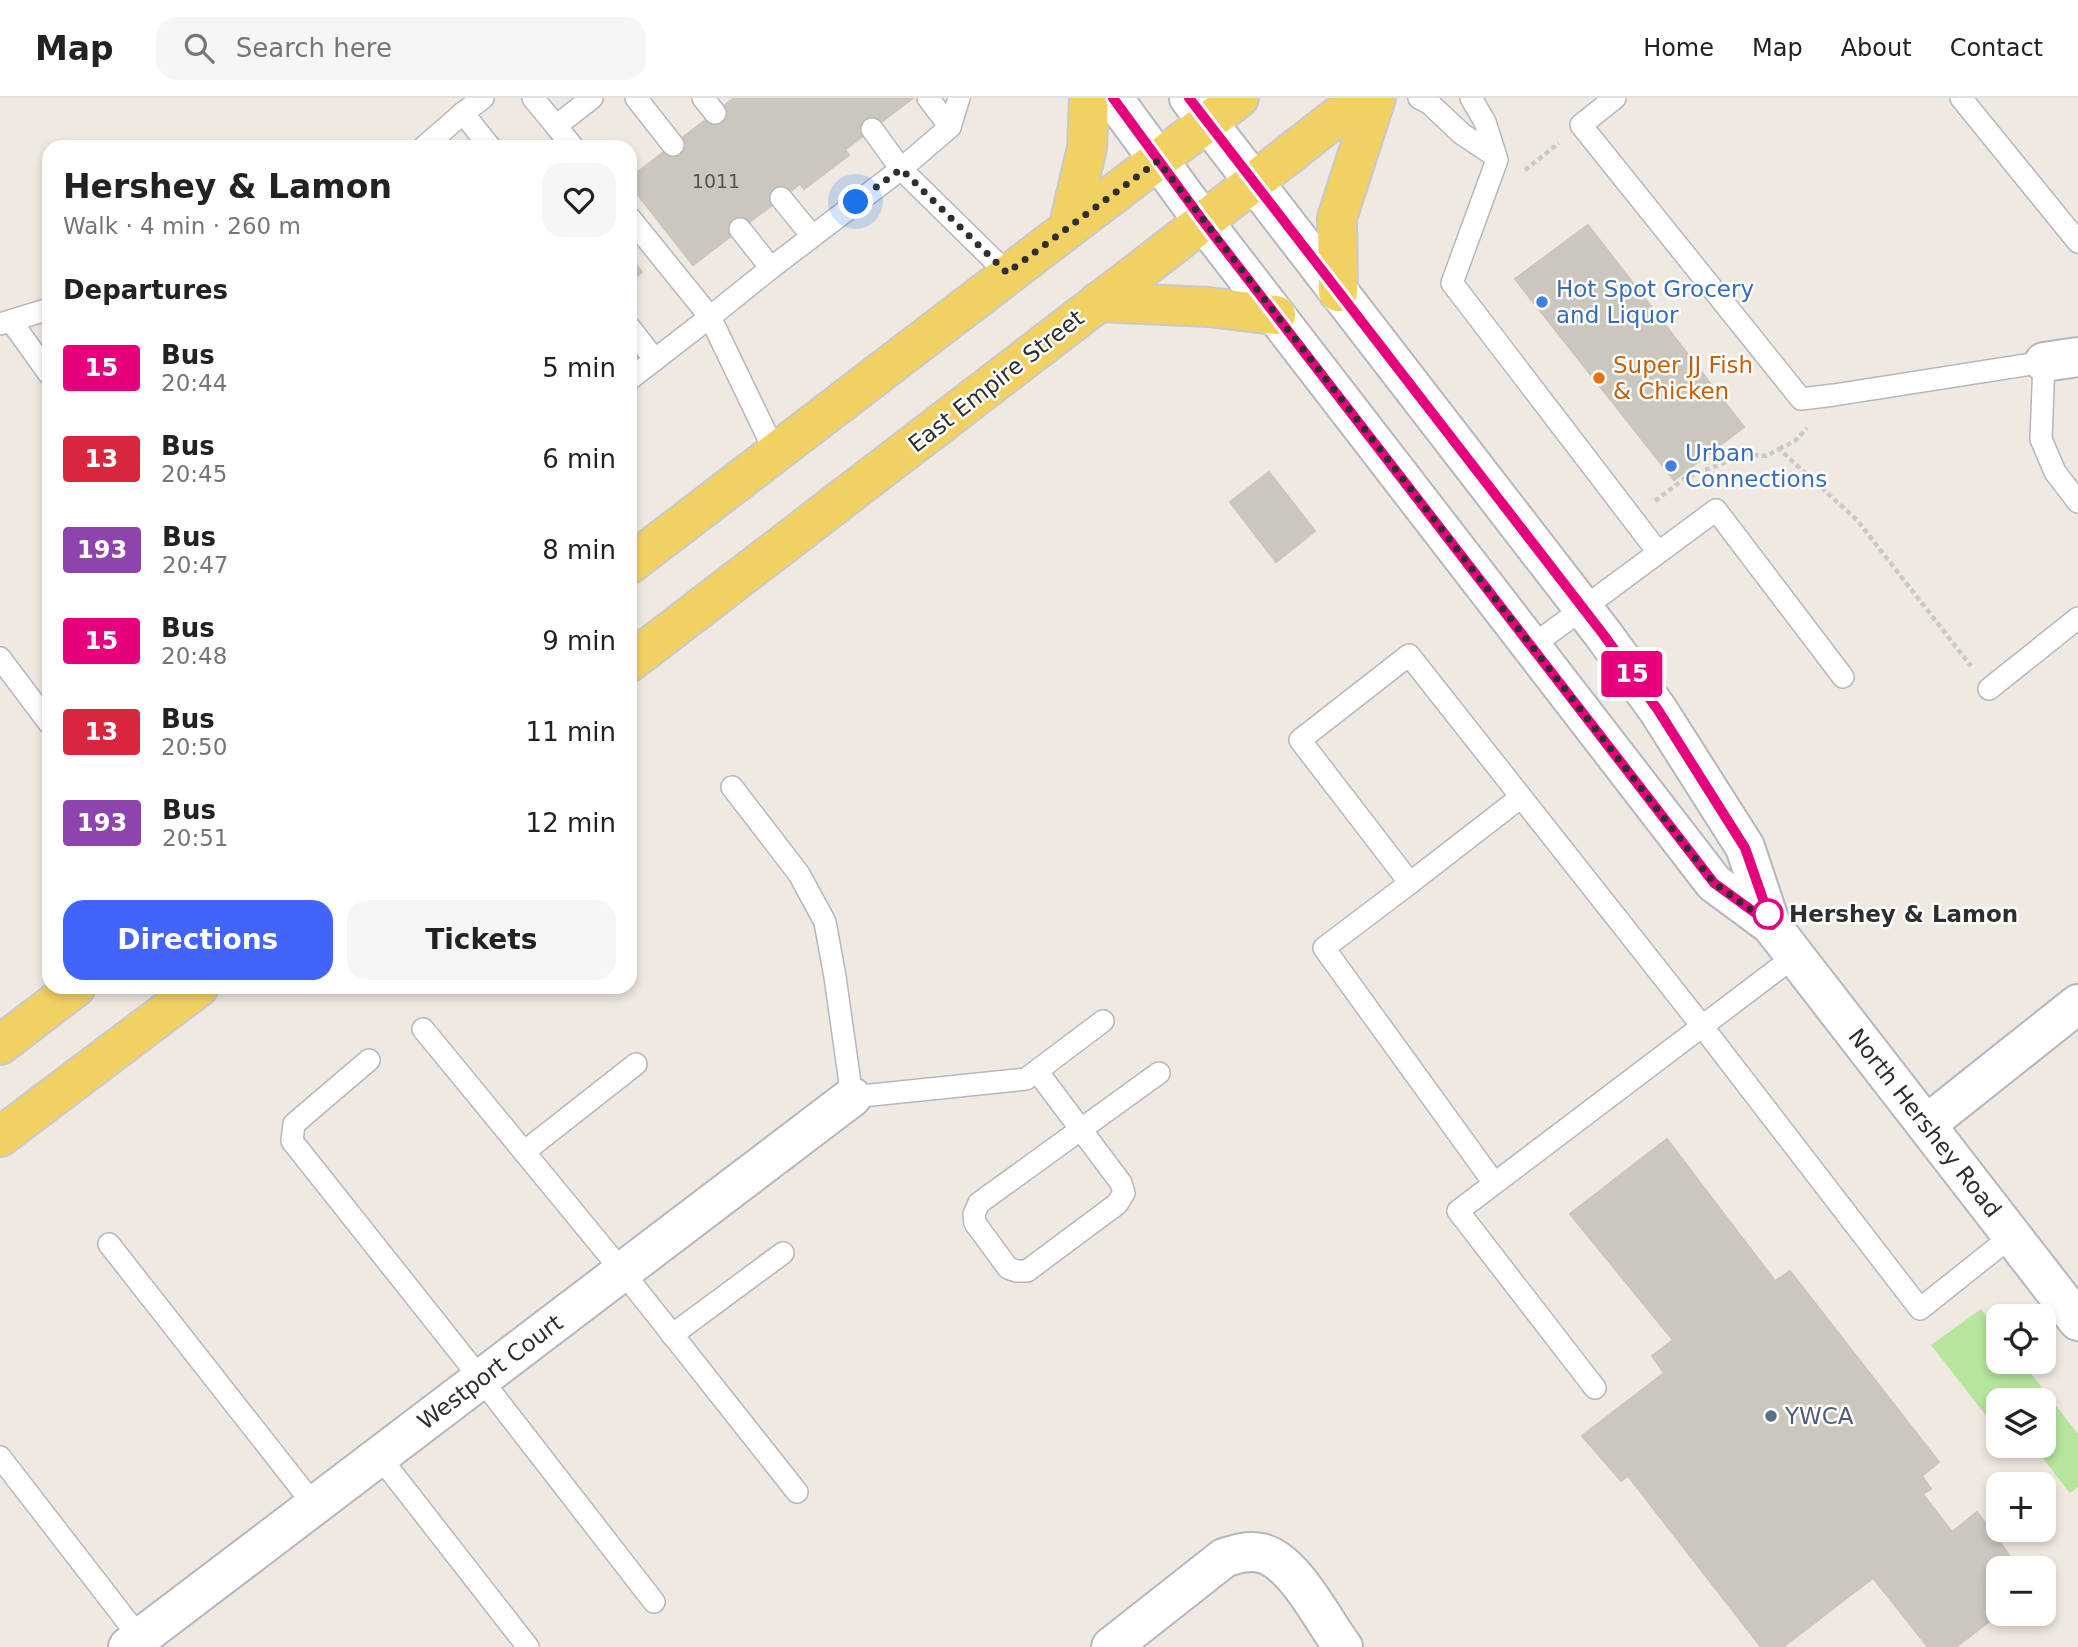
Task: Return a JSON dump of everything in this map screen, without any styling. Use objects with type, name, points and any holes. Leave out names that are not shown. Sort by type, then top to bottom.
[{"type":"main road","points":[[1068,229],[1087,148],[1089,98]]},
{"type":"main road","name":"North Hershey Road","points":[[1113,98],[1203,221],[1714,883],[1772,925]]},
{"type":"main road","points":[[637,559],[1007,273],[1158,161],[1198,110],[1239,98]]},
{"type":"main road","name":"East Empire Street","points":[[637,657],[1361,98]]},
{"type":"main road","points":[[1338,292],[1337,218],[1376,98]]},
{"type":"main road","name":"North Hershey Road","points":[[1198,110],[1583,608],[1658,710],[1745,848],[1772,925],[2078,1321]]},
{"type":"main road","points":[[1098,302],[1209,307],[1276,315]]},
{"type":"main road","points":[[0,1045],[67,994]]},
{"type":"main road","points":[[0,1137],[190,994]]},
{"type":"main road","points":[[1927,1124],[2078,1004]]},
{"type":"main road","name":"Westport Court","points":[[134,1642],[852,1097]]},
{"type":"main road","points":[[1111,1647],[1224,1558],[1242,1552],[1262,1553],[1281,1563],[1300,1583],[1343,1647]]},
{"type":"lane","points":[[432,140],[482,98]]},
{"type":"lane","points":[[533,98],[567,140]]},
{"type":"lane","points":[[556,126],[592,98]]},
{"type":"lane","points":[[636,98],[673,145]]},
{"type":"lane","points":[[928,98],[950,127]]},
{"type":"lane","points":[[637,374],[901,169],[950,127],[959,98]]},
{"type":"lane","points":[[1419,98],[1429,103],[1462,134],[1495,156]]},
{"type":"lane","points":[[1471,98],[1485,122],[1497,160],[1452,283],[1658,552]]},
{"type":"lane","points":[[1615,98],[1581,125],[1801,399],[2061,360],[2041,439],[2055,472],[2078,502]]},
{"type":"lane","points":[[1961,98],[2078,242]]},
{"type":"lane","points":[[463,113],[484,140]]},
{"type":"lane","points":[[872,129],[901,169],[1007,273]]},
{"type":"lane","points":[[781,198],[812,236]]},
{"type":"lane","points":[[637,227],[710,317],[775,452]]},
{"type":"lane","points":[[740,229],[771,268]]},
{"type":"lane","points":[[42,311],[6,323],[42,366]]},
{"type":"lane","points":[[637,337],[655,360]]},
{"type":"lane","points":[[1532,646],[1716,510],[1843,677]]},
{"type":"lane","points":[[1989,688],[2078,618]]},
{"type":"lane","points":[[1410,883],[1300,740],[1409,656],[1702,1026],[1920,1309],[2013,1236]]},
{"type":"lane","points":[[0,659],[42,714]]},
{"type":"lane","points":[[732,787],[799,874],[825,922],[852,1097],[1026,1079],[1103,1021]]},
{"type":"lane","points":[[1494,1184],[1324,948],[1521,797]]},
{"type":"lane","points":[[1595,1388],[1458,1211],[1795,956]]},
{"type":"lane","points":[[424,1029],[622,1271],[797,1492]]},
{"type":"lane","points":[[369,1060],[295,1124],[292,1141],[654,1602]]},
{"type":"lane","points":[[524,1152],[636,1064]]},
{"type":"lane","points":[[1037,1071],[1082,1130],[1121,1183],[1124,1193],[1117,1204],[1027,1271],[1016,1271],[1009,1268],[975,1223],[974,1214],[979,1203],[1082,1130],[1159,1073]]},
{"type":"lane","points":[[109,1244],[314,1505]]},
{"type":"lane","points":[[672,1335],[783,1253]]},
{"type":"lane","points":[[0,1457],[134,1642]]},
{"type":"lane","points":[[379,1457],[528,1647]]},
{"type":"path","points":[[1480,205],[1581,125]]},
{"type":"path","points":[[1633,519],[1685,478],[1747,454],[1766,456],[1795,441]]},
{"type":"path","points":[[1779,449],[1857,520],[1989,688]]},
{"type":"green space","points":[[1981,1309],[1986,1316],[1986,1374],[2031,1374],[2042,1388],[1986,1388],[1986,1416],[1931,1345]]},
{"type":"green space","points":[[2056,1406],[2078,1434],[2078,1487],[2070,1493],[2042,1458],[2056,1458]]},
{"type":"building","points":[[734,98],[913,98],[693,265],[637,194],[637,173]]},
{"type":"building","points":[[734,98],[806,98],[849,155],[804,189]]},
{"type":"building","points":[[1588,225],[1744,427],[1674,480],[1515,279]]},
{"type":"building","points":[[1269,472],[1315,531],[1276,562],[1230,502]]},
{"type":"building","points":[[1667,1139],[1775,1281],[1790,1271],[1939,1462],[1922,1476],[1931,1489],[1923,1494],[1952,1532],[1977,1512],[1986,1524],[1986,1542],[2000,1542],[2010,1556],[1986,1556],[1986,1624],[1956,1647],[1928,1647],[1873,1578],[1783,1647],[1761,1647],[1628,1476],[1621,1481],[1582,1436],[1664,1373],[1652,1356],[1673,1340],[1570,1214]]},
{"type":"bus line","name":"15","points":[[1113,98],[1203,221],[1714,883],[1772,925],[1745,848],[1658,710],[1603,634],[1189,98]]},
{"type":"place","name":"Hot Spot Grocery and Liquor","points":[[1542,302]]},
{"type":"place","name":"Super JJ Fish & Chicken","points":[[1599,378]]},
{"type":"place","name":"Urban Connections","points":[[1671,466]]},
{"type":"place","name":"Hershey & Lamon","points":[[1768,914]]},
{"type":"place","name":"YWCA","points":[[1771,1416]]},
{"type":"route","points":[[856,202],[901,169],[1007,273],[1158,161],[1714,883],[1772,925],[1768,914]]}]
